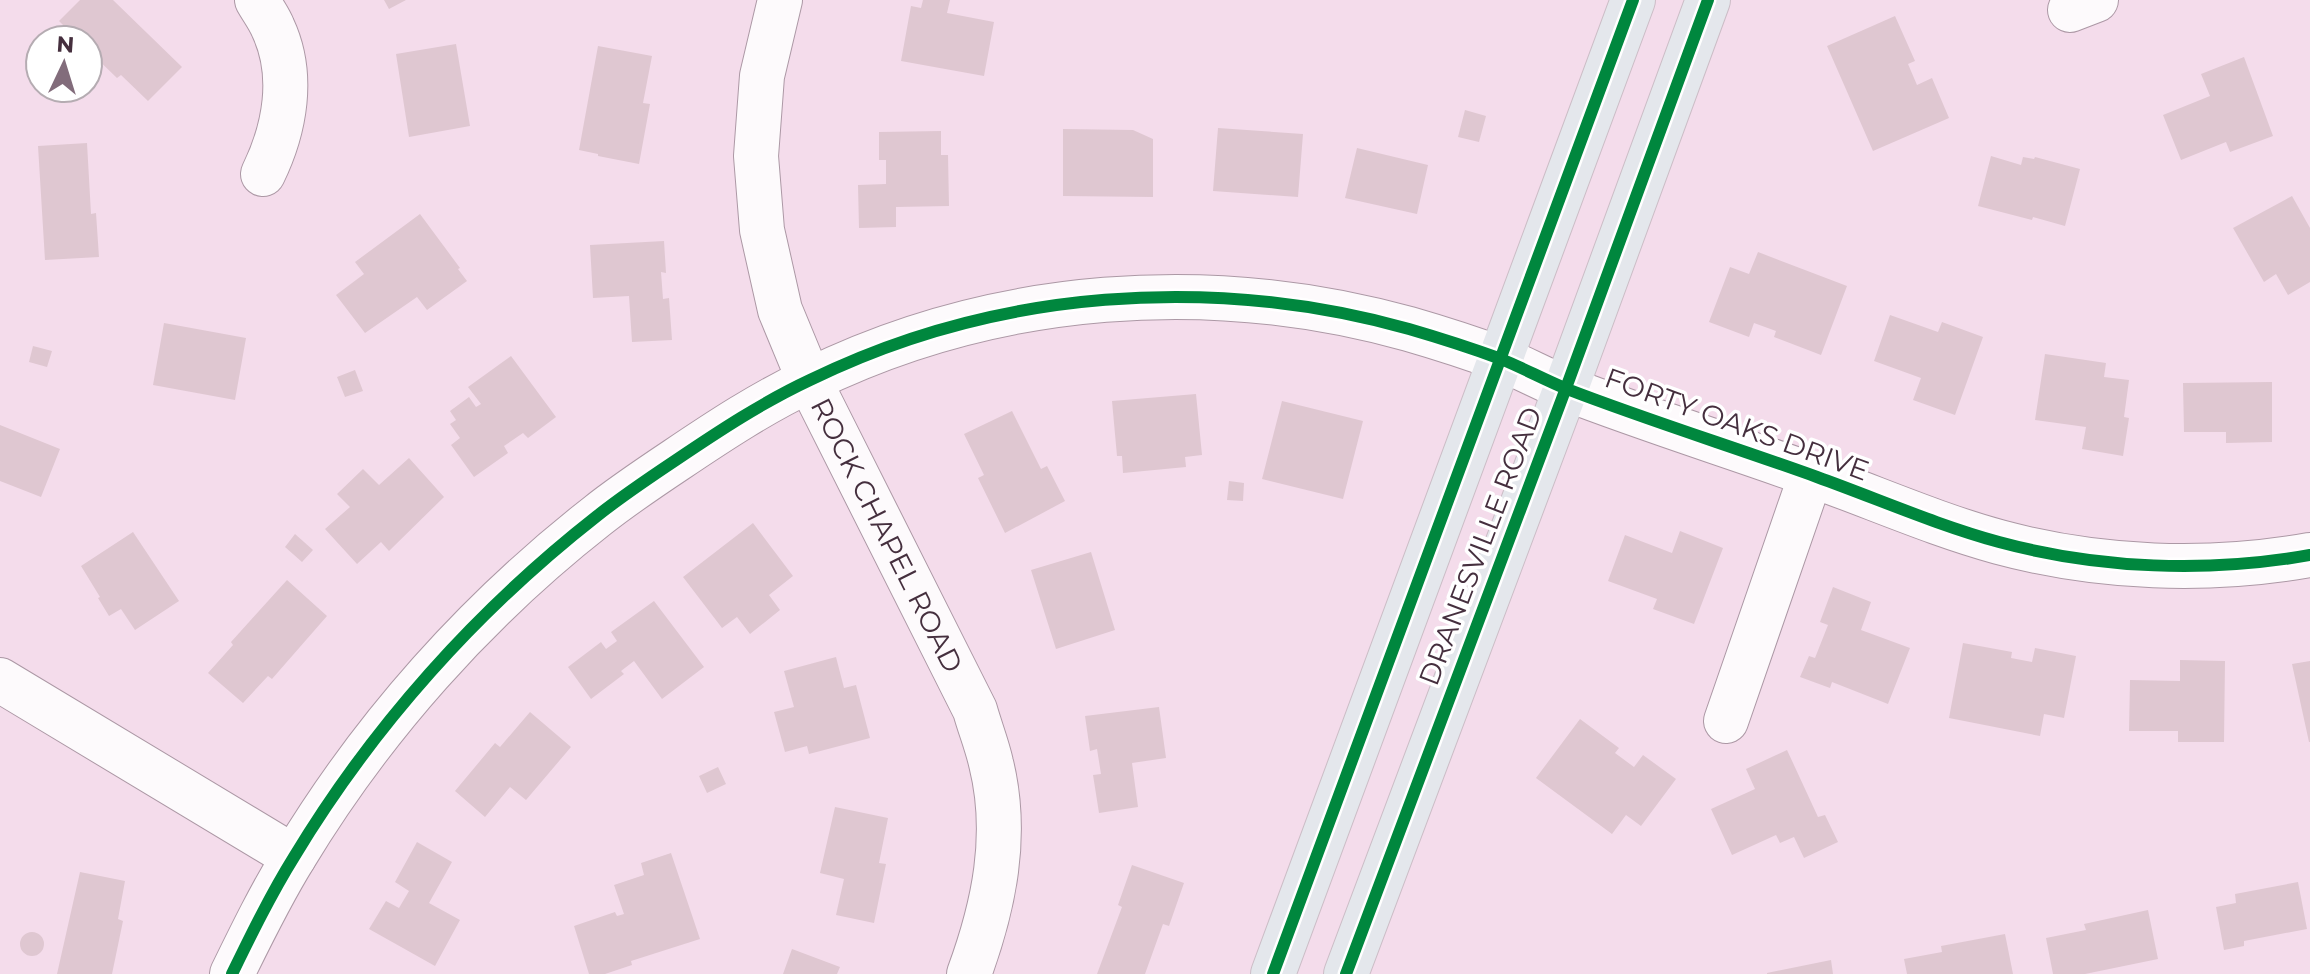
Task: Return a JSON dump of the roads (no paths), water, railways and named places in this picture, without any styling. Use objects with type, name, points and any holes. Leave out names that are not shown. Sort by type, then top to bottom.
[{"type":"main road","name":"DRANESVILLE ROAD","points":[[1273,974],[1633,0]]},
{"type":"main road","name":"DRANESVILLE ROAD","points":[[1346,974],[1708,0]]},
{"type":"street","points":[[257,0],[274,29],[285,69],[285,112],[274,151],[263,174]]},
{"type":"street","name":"ROCK CHAPEL ROAD","points":[[780,0],[762,76],[756,156],[762,230],[780,310],[809,380],[975,710],[992,765],[999,823],[996,879],[985,930],[969,974]]},
{"type":"street","name":"FORTY OAKS DRIVE","points":[[232,974],[294,857],[362,756],[428,674],[502,597],[593,518],[733,422],[809,380],[880,349],[965,322],[1047,305],[1139,296],[1230,297],[1322,309],[1409,329],[1500,359],[1566,388],[2001,543],[2089,560],[2185,567],[2269,562],[2310,555]]},
{"type":"street","points":[[1726,721],[1811,475]]},
{"type":"street","points":[[0,680],[294,857]]}]
